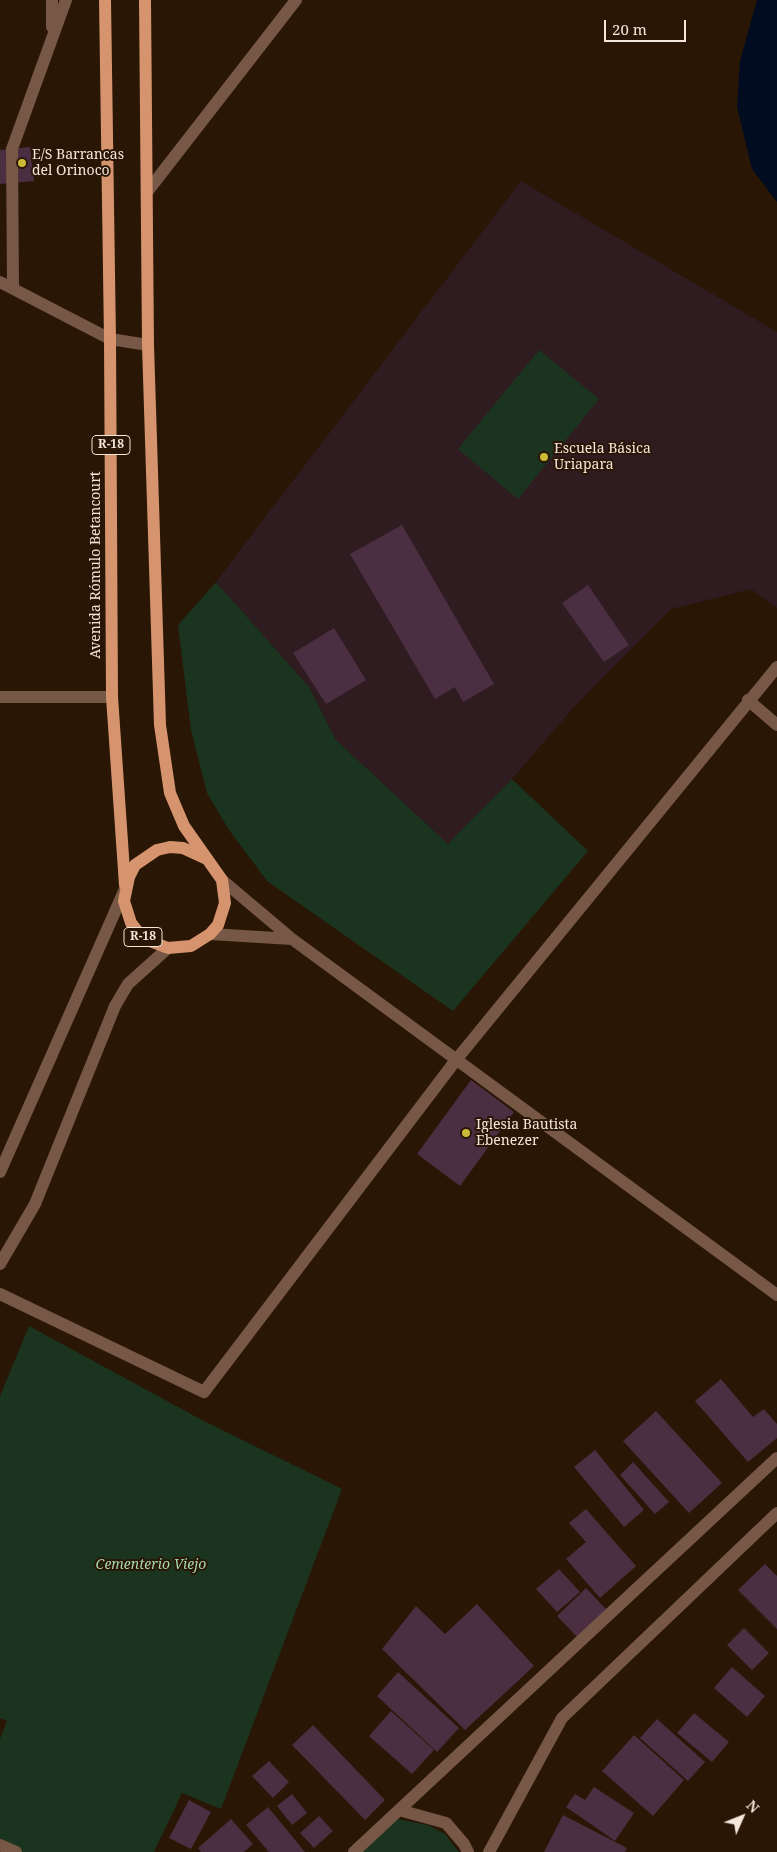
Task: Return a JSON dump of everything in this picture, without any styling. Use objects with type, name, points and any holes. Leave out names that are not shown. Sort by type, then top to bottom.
[{"type":"main road","name":"Avenida Rómulo Betancourt","points":[[105,0],[110,339],[112,697],[125,889]]},
{"type":"main road","name":"R-18","points":[[145,0],[148,345],[160,726],[170,793],[184,826],[222,880],[226,903],[218,925],[210,934],[191,946],[168,948],[157,945],[138,932],[126,912],[125,889],[135,866],[157,850],[183,848],[196,852],[207,859]]},
{"type":"street","points":[[52,0],[52,33]]},
{"type":"street","points":[[13,288],[12,149],[52,33],[66,0]]},
{"type":"street","points":[[147,192],[296,0]]},
{"type":"street","points":[[0,282],[110,339],[148,345]]},
{"type":"street","points":[[0,1294],[204,1392],[456,1060],[748,700],[777,667]]},
{"type":"street","points":[[0,697],[112,697]]},
{"type":"street","points":[[748,700],[777,725]]},
{"type":"street","points":[[222,880],[292,938],[777,1295]]},
{"type":"street","points":[[0,1172],[125,889]]},
{"type":"street","points":[[210,934],[292,938]]},
{"type":"street","points":[[0,1264],[35,1204],[115,1006],[128,984],[168,948]]},
{"type":"street","points":[[354,1852],[777,1458]]},
{"type":"street","points":[[489,1852],[562,1718],[777,1513]]},
{"type":"street","points":[[399,1810],[446,1823],[464,1844],[468,1852]]},
{"type":"street","points":[[0,1845],[16,1852]]},
{"type":"shaded area","name":"Escuela Básica Uriapara","points":[[521,181],[777,332],[777,608],[751,589],[671,609],[574,707],[512,779],[449,845],[336,740],[309,687],[216,582]]},
{"type":"green space","points":[[539,350],[599,399],[518,499],[458,449]]},
{"type":"green space","points":[[216,582],[309,687],[336,740],[448,844],[512,779],[588,851],[453,1011],[267,881],[229,830],[207,793],[191,730],[178,625]]},
{"type":"green space","name":"Cementerio Viejo","points":[[29,1326],[202,1420],[342,1489],[221,1809],[182,1793],[154,1852],[16,1852],[0,1845],[0,1739],[7,1721],[0,1718],[0,1396]]},
{"type":"green space","points":[[397,1819],[428,1825],[445,1834],[459,1852],[362,1852]]},
{"type":"water","points":[[757,0],[777,0],[777,202],[752,169],[737,107],[740,61]]},
{"type":"building","points":[[30,147],[34,181],[0,184],[0,150]]},
{"type":"building","points":[[402,525],[494,684],[463,702],[455,687],[435,699],[350,554]]},
{"type":"building","points":[[588,585],[629,645],[604,662],[562,603]]},
{"type":"building","points":[[334,628],[366,680],[326,704],[293,653]]},
{"type":"building","name":"Iglesia Bautista Ebenezer","points":[[471,1080],[514,1112],[460,1186],[417,1154]]},
{"type":"building","points":[[721,1379],[753,1417],[764,1409],[777,1424],[777,1438],[748,1462],[695,1401]]},
{"type":"building","points":[[656,1411],[722,1483],[689,1513],[623,1441]]},
{"type":"building","points":[[595,1450],[644,1510],[624,1527],[574,1467]]},
{"type":"building","points":[[633,1462],[669,1502],[655,1514],[620,1475]]},
{"type":"building","points":[[586,1509],[636,1566],[600,1598],[566,1559],[586,1542],[569,1523]]},
{"type":"building","points":[[765,1564],[777,1576],[777,1629],[738,1590]]},
{"type":"building","points":[[559,1569],[580,1592],[557,1612],[536,1589]]},
{"type":"building","points":[[586,1588],[606,1609],[577,1637],[557,1616]]},
{"type":"building","points":[[477,1604],[534,1666],[465,1730],[382,1649],[416,1606],[445,1634]]},
{"type":"building","points":[[744,1628],[769,1653],[752,1670],[727,1645]]},
{"type":"building","points":[[732,1667],[765,1696],[747,1717],[714,1688]]},
{"type":"building","points":[[398,1672],[459,1728],[437,1752],[377,1696]]},
{"type":"building","points":[[391,1711],[434,1750],[412,1774],[369,1736]]},
{"type":"building","points":[[694,1713],[729,1742],[712,1762],[677,1733]]},
{"type":"building","points":[[657,1719],[705,1762],[688,1781],[640,1738]]},
{"type":"building","points":[[313,1725],[385,1800],[365,1820],[292,1745]]},
{"type":"building","points":[[634,1735],[684,1780],[653,1816],[602,1771]]},
{"type":"building","points":[[269,1761],[289,1782],[273,1798],[252,1776]]},
{"type":"building","points":[[594,1787],[634,1813],[615,1841],[566,1807],[575,1794],[585,1800]]},
{"type":"building","points":[[292,1794],[307,1813],[292,1825],[277,1806]]},
{"type":"building","points":[[189,1800],[211,1812],[191,1849],[169,1838]]},
{"type":"building","points":[[268,1807],[305,1852],[269,1852],[246,1825]]},
{"type":"building","points":[[563,1815],[627,1848],[625,1852],[544,1852]]},
{"type":"building","points":[[319,1816],[333,1831],[314,1848],[300,1833]]},
{"type":"building","points":[[231,1819],[253,1844],[244,1852],[201,1852],[198,1848]]},
{"type":"place","name":"E/S Barrancas del Orinoco","points":[[22,163]]},
{"type":"place","name":"Escuela Básica Uriapara","points":[[544,457]]},
{"type":"place","name":"Iglesia Bautista Ebenezer","points":[[466,1133]]}]
